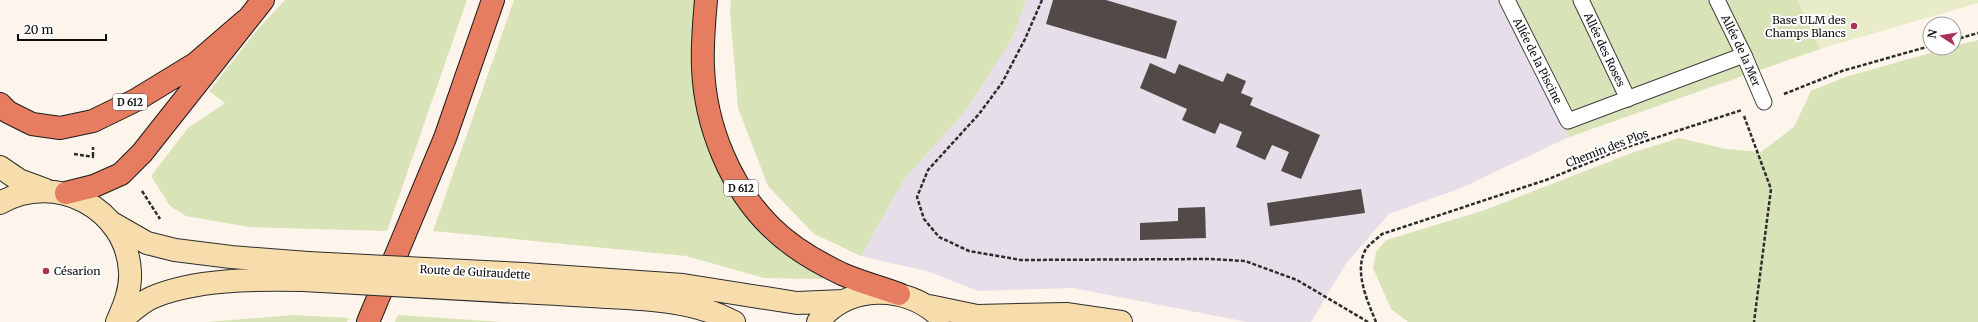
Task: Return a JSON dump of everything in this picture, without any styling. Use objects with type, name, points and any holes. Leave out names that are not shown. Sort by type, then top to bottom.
[{"type":"highway","name":"D 612","points":[[57,192],[94,186],[121,174],[137,158],[263,0]]},
{"type":"highway","points":[[368,322],[445,138],[493,0]]},
{"type":"highway","name":"D 612","points":[[706,0],[703,67],[710,118],[724,157],[746,199],[772,228],[803,253],[843,274],[899,294]]},
{"type":"highway","name":"D 612","points":[[0,104],[8,112],[32,124],[60,128],[93,122],[136,100],[195,64],[246,20]]},
{"type":"street","points":[[0,167],[19,180],[91,204],[112,223],[125,246],[130,273],[127,300],[118,322]]},
{"type":"street","points":[[0,203],[24,193],[57,192]]},
{"type":"street","name":"Route de Guiraudette","points":[[112,223],[147,242],[175,250],[231,257],[306,272],[520,283],[683,285],[797,303],[843,301]]},
{"type":"street","name":"Route de Guiraudette","points":[[118,322],[150,299],[187,286],[270,280],[306,272]]},
{"type":"street","name":"Route de Guiraudette","points":[[520,283],[680,303],[723,316],[734,322]]},
{"type":"street","points":[[818,322],[823,315],[843,301],[870,292],[899,294],[929,306],[977,316],[1066,314],[1121,322]]},
{"type":"street","points":[[929,306],[945,322]]},
{"type":"lane","name":"Allée de la Piscine","points":[[1507,0],[1568,121],[1628,99]]},
{"type":"lane","name":"Allée des Roses","points":[[1581,0],[1628,99]]},
{"type":"lane","name":"Allée de la Mer","points":[[1717,0],[1744,55],[1764,102]]},
{"type":"lane","points":[[1628,99],[1744,55]]},
{"type":"path","points":[[1042,0],[1025,39],[1002,83],[979,114],[928,170],[917,197],[924,219],[939,237],[969,251],[1021,260],[1210,259],[1245,261],[1296,280],[1368,322]]},
{"type":"path","points":[[1962,38],[1978,33]]},
{"type":"path","name":"Chemin des Plos","points":[[1376,322],[1368,304],[1360,269],[1366,249],[1382,234],[1546,180],[1627,147],[1742,110],[1842,71],[1922,48]]},
{"type":"path","points":[[1742,110],[1771,188],[1754,322]]},
{"type":"shaded area","points":[[1026,0],[1500,0],[1569,137],[1461,188],[1389,214],[1345,265],[1311,322],[1247,322],[1073,288],[978,291],[930,272],[861,256],[904,180],[967,109],[1013,37]]},
{"type":"green space","points":[[285,0],[467,0],[387,231],[249,227],[186,216],[170,206],[151,176],[188,128],[225,103],[209,91],[258,29]]},
{"type":"green space","points":[[514,0],[698,0],[709,142],[818,270],[823,279],[764,278],[686,256],[433,231]]},
{"type":"green space","points":[[731,0],[1026,0],[1013,37],[967,109],[904,180],[861,256],[814,234],[768,186],[738,108],[730,10]]},
{"type":"green space","points":[[1500,0],[1798,0],[1820,49],[1569,137]]},
{"type":"green space","name":"Base ULM des Champs Blancs","points":[[1798,0],[1978,0],[1978,3],[1933,16],[1922,16],[1922,19],[1820,49]]},
{"type":"green space","points":[[1978,40],[1978,322],[1408,322],[1391,309],[1373,268],[1376,252],[1386,240],[1485,210],[1634,152],[1679,138],[1726,149],[1761,152],[1794,127],[1811,91],[1845,77],[1922,55],[1962,56],[1962,44]]},
{"type":"green space","points":[[293,315],[349,318],[347,322],[207,322]]},
{"type":"green space","points":[[398,315],[502,322],[395,322]]},
{"type":"building","points":[[1053,0],[1106,0],[1177,21],[1166,59],[1046,24]]},
{"type":"building","points":[[1150,63],[1175,74],[1179,64],[1223,82],[1227,73],[1246,81],[1241,93],[1253,98],[1250,105],[1320,135],[1301,179],[1281,171],[1289,152],[1272,145],[1265,160],[1236,147],[1242,132],[1220,123],[1215,134],[1182,120],[1187,109],[1140,88]]},
{"type":"building","points":[[1361,189],[1365,213],[1270,226],[1267,203]]},
{"type":"building","points":[[1205,207],[1206,238],[1140,240],[1140,223],[1178,221],[1178,208]]},
{"type":"place","name":"Base ULM des Champs Blancs","points":[[1854,26]]},
{"type":"place","name":"Césarion","points":[[46,271]]}]
